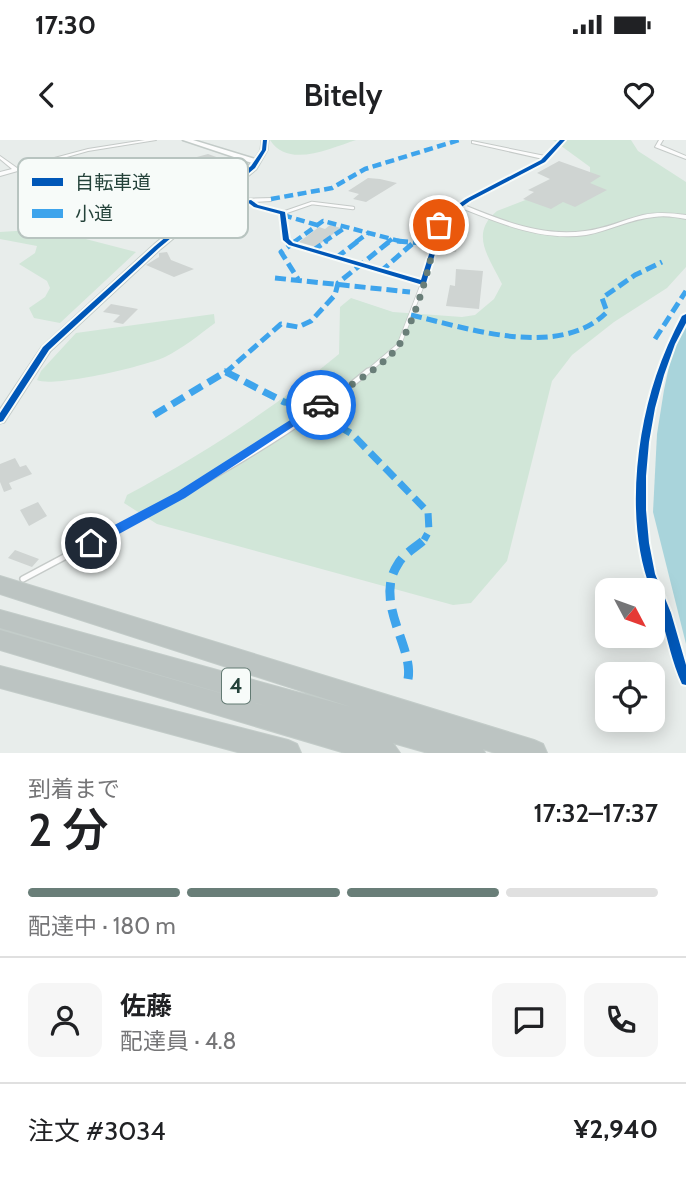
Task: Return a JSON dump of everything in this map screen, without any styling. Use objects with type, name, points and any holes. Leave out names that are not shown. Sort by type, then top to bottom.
[{"type":"highway","points":[[0,585],[534,753]]},
{"type":"highway","name":"4","points":[[0,619],[472,753]]},
{"type":"highway","name":"4","points":[[0,639],[387,753]]},
{"type":"highway","points":[[0,677],[288,753]]},
{"type":"street","points":[[59,158],[88,150],[154,140]]},
{"type":"street","points":[[186,140],[245,158]]},
{"type":"street","points":[[248,170],[258,162],[265,140]]},
{"type":"street","points":[[249,201],[256,206],[283,213],[286,238],[291,244],[423,283],[440,222],[459,205],[547,158],[564,140]]},
{"type":"street","points":[[661,140],[657,146],[686,158]]},
{"type":"street","points":[[474,142],[547,158]]},
{"type":"street","points":[[0,157],[16,170]]},
{"type":"street","points":[[248,159],[258,162]]},
{"type":"street","points":[[0,174],[16,170]]},
{"type":"street","points":[[249,201],[271,199]]},
{"type":"street","points":[[459,205],[519,229],[561,234],[593,232],[650,214],[686,217]]},
{"type":"street","points":[[0,419],[46,349],[168,238]]},
{"type":"street","points":[[686,316],[672,340],[652,398],[644,446],[642,496],[650,574],[686,680]]},
{"type":"lane","points":[[283,213],[312,203],[353,208]]},
{"type":"lane","points":[[23,579],[181,495],[279,434],[363,375],[399,345],[423,283]]},
{"type":"green space","points":[[270,140],[356,140],[323,151],[299,155],[278,149]]},
{"type":"green space","points":[[553,140],[631,140],[638,151],[686,182],[686,267],[667,288],[614,322],[572,355],[552,381],[507,561],[471,603],[453,605],[157,524],[124,503],[127,495],[236,430],[339,354],[340,307],[351,298],[393,312],[462,317],[475,315],[494,299],[502,284],[484,246],[484,228],[489,220],[497,211],[590,175],[590,167]]},
{"type":"green space","points":[[18,231],[18,238],[82,238],[136,252],[60,323],[34,318],[29,308],[45,297],[50,288],[47,281],[19,264],[35,253],[37,246],[0,239],[0,232]]},
{"type":"green space","points":[[214,314],[215,323],[178,350],[155,361],[80,379],[46,382],[37,380],[41,371],[76,333]]},
{"type":"water","points":[[686,321],[686,644],[653,512],[657,434],[664,390],[674,343]]},
{"type":"building","points":[[208,154],[219,158],[193,158]]},
{"type":"building","points":[[559,161],[601,176],[590,183],[607,190],[575,207],[563,202],[551,209],[523,199],[534,192],[528,190],[550,179],[537,173]]},
{"type":"building","points":[[368,178],[397,183],[366,202],[353,199],[359,194],[348,191]]},
{"type":"building","points":[[330,225],[341,228],[316,247],[299,242],[319,227],[325,229]]},
{"type":"building","points":[[446,230],[460,231],[456,252],[443,251]]},
{"type":"building","points":[[167,252],[171,260],[194,269],[174,277],[146,265],[159,257],[159,253]]},
{"type":"building","points":[[456,269],[483,271],[479,309],[446,306],[450,285],[455,286]]},
{"type":"building","points":[[111,304],[138,309],[123,324],[113,322],[120,315],[103,312]]},
{"type":"building","points":[[15,458],[20,467],[26,465],[32,474],[9,483],[12,489],[4,492],[0,482],[0,464]]},
{"type":"building","points":[[38,502],[47,516],[29,526],[20,510]]},
{"type":"building","points":[[15,550],[39,559],[32,567],[8,558]]},
{"type":"marked path","points":[[271,199],[332,188],[365,169],[459,140]]},
{"type":"marked path","points":[[283,215],[317,225]]},
{"type":"marked path","points":[[298,279],[281,252],[323,221],[409,244],[434,244]]},
{"type":"marked path","points":[[312,251],[346,227]]},
{"type":"marked path","points":[[336,258],[368,233]]},
{"type":"marked path","points":[[154,415],[226,372],[281,324],[298,327],[311,321],[335,295],[338,283],[392,239]]},
{"type":"marked path","points":[[380,272],[412,244]]},
{"type":"marked path","points":[[411,315],[506,336],[552,336],[576,330],[600,319],[607,312],[602,298],[635,275],[662,262]]},
{"type":"marked path","points":[[275,278],[410,292]]},
{"type":"marked path","points":[[655,339],[686,291]]},
{"type":"marked path","points":[[226,372],[284,402],[300,403],[352,434],[428,512],[430,523],[426,538],[398,563],[392,585],[393,617],[397,635],[408,659],[408,679]]},
{"type":"cycle path","points":[[248,171],[264,150],[265,140]]},
{"type":"cycle path","points":[[249,201],[256,206],[283,213],[286,240],[291,244],[423,283],[443,217],[468,200],[543,161],[563,140]]},
{"type":"cycle path","points":[[0,419],[46,349],[168,238]]},
{"type":"cycle path","points":[[686,316],[660,375],[644,442],[641,476],[644,543],[650,574],[686,680]]},
{"type":"way so far","points":[[321,405],[389,356],[399,345],[427,272],[439,225]]},
{"type":"route","points":[[91,543],[181,495],[321,405]]}]
